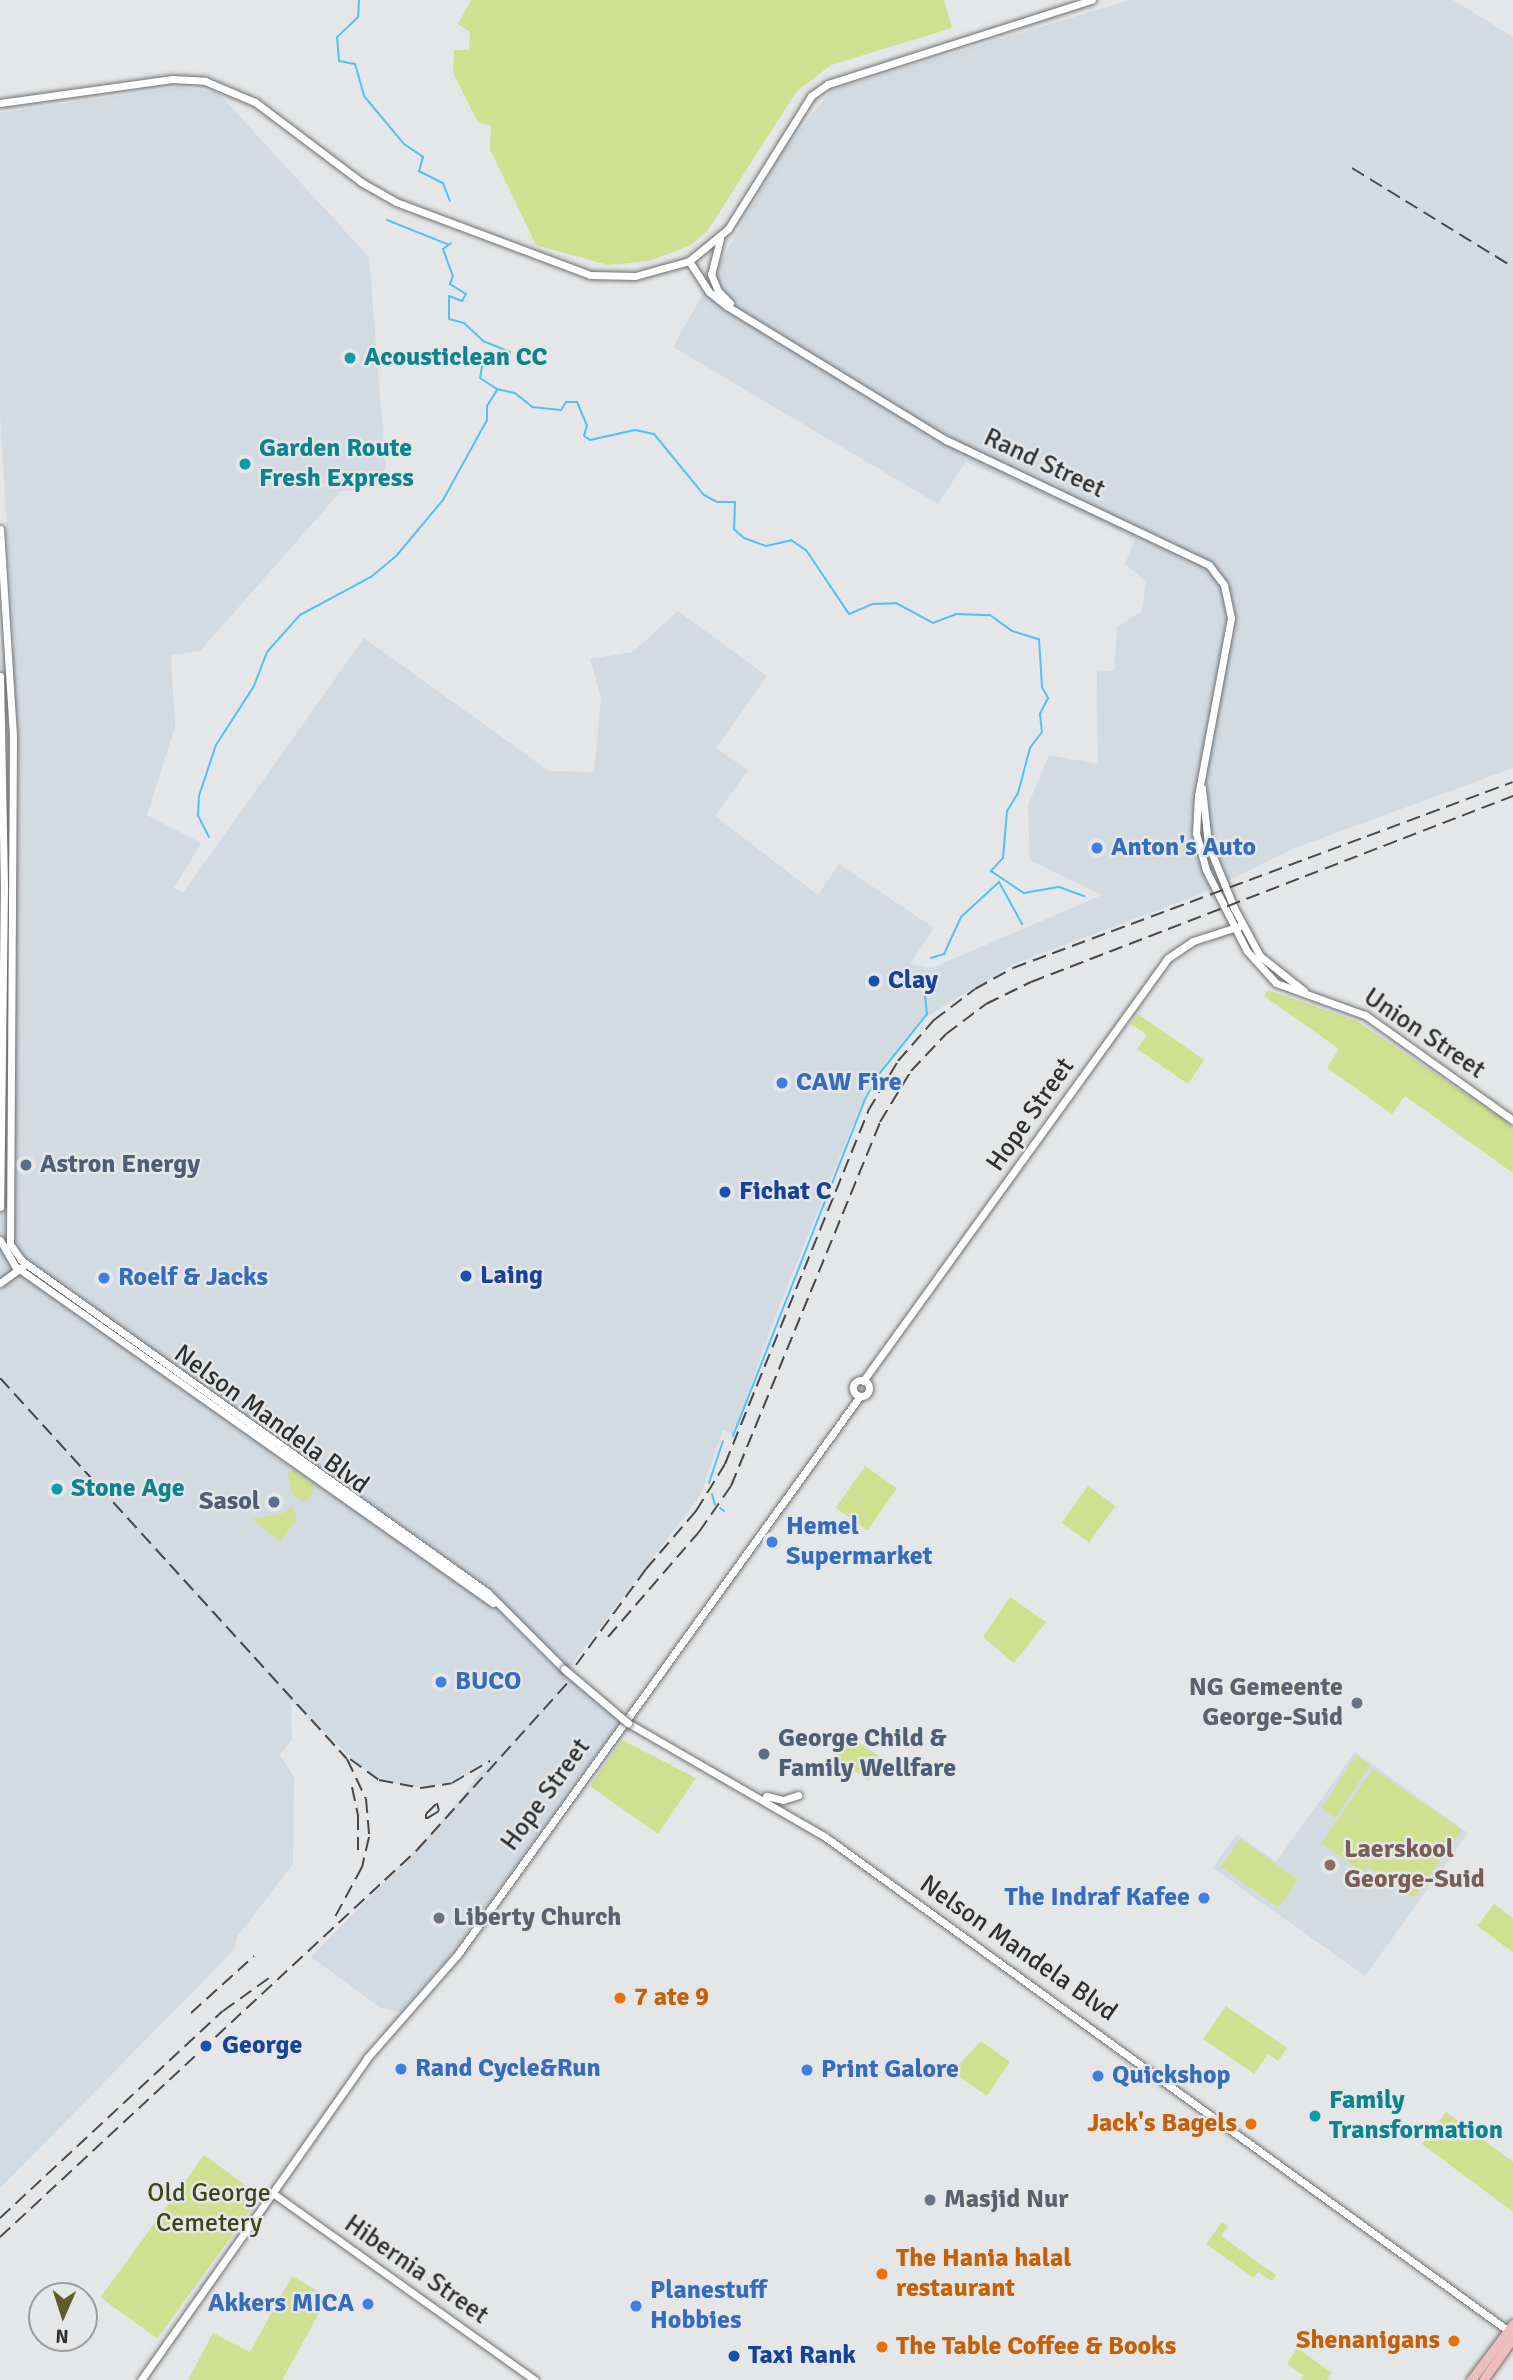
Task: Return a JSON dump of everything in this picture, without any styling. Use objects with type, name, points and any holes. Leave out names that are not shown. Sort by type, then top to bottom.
[{"type":"main road","points":[[1471,2380],[1512,2331]]},
{"type":"main road","points":[[1483,2380],[1512,2331]]},
{"type":"street","points":[[741,313],[718,291],[711,274],[713,254],[724,231],[811,96],[828,84],[1092,0]]},
{"type":"street","points":[[0,103],[172,79],[205,81],[255,102],[377,192],[564,267],[620,278],[689,261],[724,231]]},
{"type":"street","name":"Rand Street","points":[[689,261],[709,292],[957,447],[1209,565],[1224,585],[1231,618],[1195,823],[1206,870]]},
{"type":"street","points":[[0,530],[12,720],[12,1102],[9,1232],[21,1265]]},
{"type":"street","points":[[0,676],[0,1207]]},
{"type":"street","name":"Rand Street","points":[[1202,780],[1206,833],[1216,866]]},
{"type":"street","name":"Union Street","points":[[1216,866],[1243,925],[1270,968],[1307,993]]},
{"type":"street","name":"Union Street","points":[[1206,870],[1234,928],[1266,975],[1283,987],[1365,1015],[1513,1120]]},
{"type":"street","name":"Hope Street","points":[[866,1383],[1168,958],[1193,941],[1243,925]]},
{"type":"street","points":[[2,1102],[12,1102]]},
{"type":"street","points":[[1,1150],[11,1150]]},
{"type":"street","points":[[0,1240],[21,1265]]},
{"type":"street","points":[[0,1282],[21,1265]]},
{"type":"street","name":"Nelson Mandela Blvd","points":[[21,1265],[478,1585],[628,1723],[755,1793],[815,1830],[1061,2004],[1512,2331]]},
{"type":"street","points":[[855,1383],[866,1383],[866,1395],[857,1394],[855,1383]]},
{"type":"street","name":"Hope Street","points":[[141,2380],[367,2058],[458,1954],[857,1394]]},
{"type":"street","points":[[755,1793],[783,1800],[798,1795]]},
{"type":"street","name":"Hibernia Street","points":[[274,2194],[535,2380]]},
{"type":"shaded area","points":[[1130,0],[1453,0],[1513,37],[1513,768],[1295,848],[1198,895],[1016,963],[921,1020],[874,1077],[860,1107],[770,1330],[734,1435],[723,1430],[701,1494],[565,1674],[620,1722],[450,1957],[399,2012],[381,2008],[311,1957],[438,1826],[491,1759],[464,1777],[440,1784],[417,1787],[388,1782],[364,1769],[291,1702],[292,1740],[280,1755],[294,1777],[293,1864],[237,1937],[234,1950],[0,2188],[0,657],[15,656],[0,416],[0,113],[179,87],[218,93],[369,257],[386,469],[364,489],[341,491],[200,651],[171,655],[175,727],[147,815],[201,843],[174,888],[183,893],[364,638],[549,771],[594,772],[601,698],[590,659],[633,652],[678,611],[767,676],[716,748],[748,770],[715,816],[818,895],[839,864],[934,928],[910,964],[932,968],[1102,895],[1030,860],[1028,805],[1049,755],[1098,764],[1097,670],[1114,671],[1117,627],[1142,611],[1146,582],[1125,564],[1135,539],[966,461],[938,504],[673,347],[783,151],[832,90]]},
{"type":"shaded area","name":"Laerskool George-Suid","points":[[1355,1752],[1468,1833],[1365,1976],[1213,1868],[1237,1834],[1276,1862]]},
{"type":"green space","points":[[471,0],[944,0],[952,28],[831,65],[796,92],[708,230],[691,245],[650,261],[608,265],[536,245],[490,149],[491,125],[478,123],[453,73],[454,50],[469,50],[470,32],[458,24]]},
{"type":"green space","points":[[1268,990],[1357,1021],[1513,1126],[1513,1173],[1405,1096],[1392,1114],[1327,1068],[1339,1049],[1264,996]]},
{"type":"green space","points":[[1138,1014],[1204,1060],[1188,1084],[1137,1049],[1147,1035],[1131,1024]]},
{"type":"green space","points":[[865,1466],[897,1488],[868,1530],[836,1508]]},
{"type":"green space","points":[[293,1470],[314,1486],[310,1499],[302,1501],[293,1495],[287,1473]]},
{"type":"green space","points":[[1088,1486],[1116,1506],[1089,1542],[1062,1522]]},
{"type":"green space","points":[[292,1506],[297,1519],[280,1542],[252,1519],[283,1513]]},
{"type":"green space","points":[[1010,1597],[1046,1622],[1014,1663],[983,1637]]},
{"type":"green space","points":[[847,1734],[884,1760],[869,1781],[832,1755]]},
{"type":"green space","points":[[622,1740],[696,1778],[658,1834],[590,1786]]},
{"type":"green space","points":[[1356,1755],[1370,1764],[1335,1818],[1321,1809]]},
{"type":"green space","points":[[1373,1769],[1462,1830],[1414,1898],[1370,1868],[1360,1870],[1321,1843]]},
{"type":"green space","points":[[1240,1839],[1298,1880],[1279,1908],[1220,1867]]},
{"type":"green space","points":[[1494,1904],[1513,1918],[1513,1952],[1477,1926]]},
{"type":"green space","points":[[1226,2006],[1287,2048],[1278,2061],[1268,2054],[1254,2074],[1203,2039]]},
{"type":"green space","points":[[981,2041],[1010,2062],[987,2096],[952,2072]]},
{"type":"green space","points":[[1446,2112],[1513,2162],[1513,2212],[1422,2144]]},
{"type":"green space","name":"Old George Cemetery","points":[[204,2155],[261,2196],[157,2339],[101,2297]]},
{"type":"green space","points":[[1222,2222],[1228,2226],[1221,2236],[1276,2275],[1272,2281],[1258,2272],[1254,2278],[1206,2244]]},
{"type":"green space","points":[[292,2276],[328,2297],[282,2380],[188,2380],[213,2333],[250,2352]]},
{"type":"green space","points":[[1297,2348],[1332,2373],[1327,2380],[1301,2380],[1304,2376],[1287,2364]]},
{"type":"waterway","points":[[359,0],[358,17],[337,37],[339,61],[355,64],[364,96],[404,144],[423,157],[419,171],[443,183],[450,201]]},
{"type":"waterway","points":[[387,220],[447,244]]},
{"type":"waterway","points":[[451,243],[443,249],[453,276],[450,284],[466,294],[462,301],[449,296],[449,319],[464,323],[483,341],[510,352],[482,366],[480,378],[497,389],[515,393],[532,407],[561,410],[566,402],[577,402],[587,425],[584,436],[590,440],[635,430],[654,434],[704,495],[717,502],[735,502],[734,529],[744,538],[766,546],[791,540],[806,550],[849,614],[873,604],[896,603],[933,623],[956,614],[990,615],[1012,631],[1039,639],[1042,687],[1048,698],[1040,714],[1042,732],[1030,748],[1018,793],[1007,811],[1003,858],[991,871],[1024,893],[1059,887],[1084,896]]},
{"type":"waterway","points":[[209,837],[198,815],[199,796],[216,745],[254,686],[267,652],[300,615],[371,577],[397,555],[443,500],[487,420],[487,406],[497,390]]},
{"type":"waterway","points":[[999,882],[1022,924]]},
{"type":"waterway","points":[[931,958],[944,954],[961,917],[999,882]]},
{"type":"waterway","points":[[733,1436],[864,1101],[879,1074],[927,1014],[924,983]]},
{"type":"waterway","points":[[709,1483],[723,1441]]},
{"type":"waterway","points":[[712,1494],[715,1505]]},
{"type":"waterway","points":[[720,1508],[724,1511]]},
{"type":"railway","points":[[1352,168],[1513,267]]},
{"type":"railway","points":[[576,1665],[646,1569],[696,1511],[725,1464],[868,1111],[898,1061],[934,1020],[975,989],[1013,968],[1513,782]]},
{"type":"railway","points":[[608,1637],[699,1532],[731,1486],[880,1122],[911,1071],[946,1034],[986,1004],[1031,982],[1513,796]]},
{"type":"railway","points":[[0,1378],[347,1759],[366,1799],[369,1837],[362,1867],[335,1917]]},
{"type":"railway","points":[[0,2237],[417,1850],[569,1681]]},
{"type":"railway","points":[[350,1759],[379,1780],[421,1788],[452,1783],[490,1761]]},
{"type":"railway","points":[[352,1787],[358,1816],[358,1850]]},
{"type":"railway","points":[[437,1803],[439,1811],[426,1819],[426,1814],[437,1803]]},
{"type":"railway","points":[[191,2013],[254,1956]]},
{"type":"railway","points":[[0,2218],[223,2011],[269,1978]]},
{"type":"place","name":"Acousticlean CC","points":[[350,358]]},
{"type":"place","name":"Garden Route Fresh Express","points":[[245,464]]},
{"type":"place","name":"Anton's Auto","points":[[1097,848]]},
{"type":"place","name":"Clay","points":[[874,981]]},
{"type":"place","name":"CAW Fire","points":[[782,1083]]},
{"type":"place","name":"Astron Energy","points":[[26,1165]]},
{"type":"place","name":"Fichat C","points":[[725,1192]]},
{"type":"place","name":"Laing","points":[[466,1276]]},
{"type":"place","name":"Roelf & Jacks","points":[[104,1278]]},
{"type":"place","name":"Stone Age","points":[[57,1489]]},
{"type":"place","name":"Sasol","points":[[274,1502]]},
{"type":"place","name":"Hemel Supermarket","points":[[772,1542]]},
{"type":"place","name":"BUCO","points":[[441,1682]]},
{"type":"place","name":"NG Gemeente George-Suid","points":[[1357,1703]]},
{"type":"place","name":"George Child & Family Wellfare","points":[[764,1754]]},
{"type":"place","name":"Laerskool George-Suid","points":[[1330,1865]]},
{"type":"place","name":"The Indraf Kafee","points":[[1204,1898]]},
{"type":"place","name":"Liberty Church","points":[[439,1918]]},
{"type":"place","name":"7 ate 9","points":[[620,1998]]},
{"type":"place","name":"George","points":[[206,2046]]},
{"type":"place","name":"Rand Cycle&Run","points":[[401,2069]]},
{"type":"place","name":"Print Galore","points":[[807,2070]]},
{"type":"place","name":"Quickshop","points":[[1098,2076]]},
{"type":"place","name":"Family Transformation","points":[[1315,2116]]},
{"type":"place","name":"Jack's Bagels","points":[[1251,2124]]},
{"type":"place","name":"Masjid Nur","points":[[930,2200]]},
{"type":"place","name":"The Hania halal restaurant","points":[[882,2274]]},
{"type":"place","name":"Akkers MICA","points":[[368,2304]]},
{"type":"place","name":"Planestuff Hobbies","points":[[636,2306]]},
{"type":"place","name":"Shenanigans","points":[[1454,2341]]},
{"type":"place","name":"The Table Coffee & Books","points":[[882,2347]]},
{"type":"place","name":"Taxi Rank","points":[[734,2356]]}]
